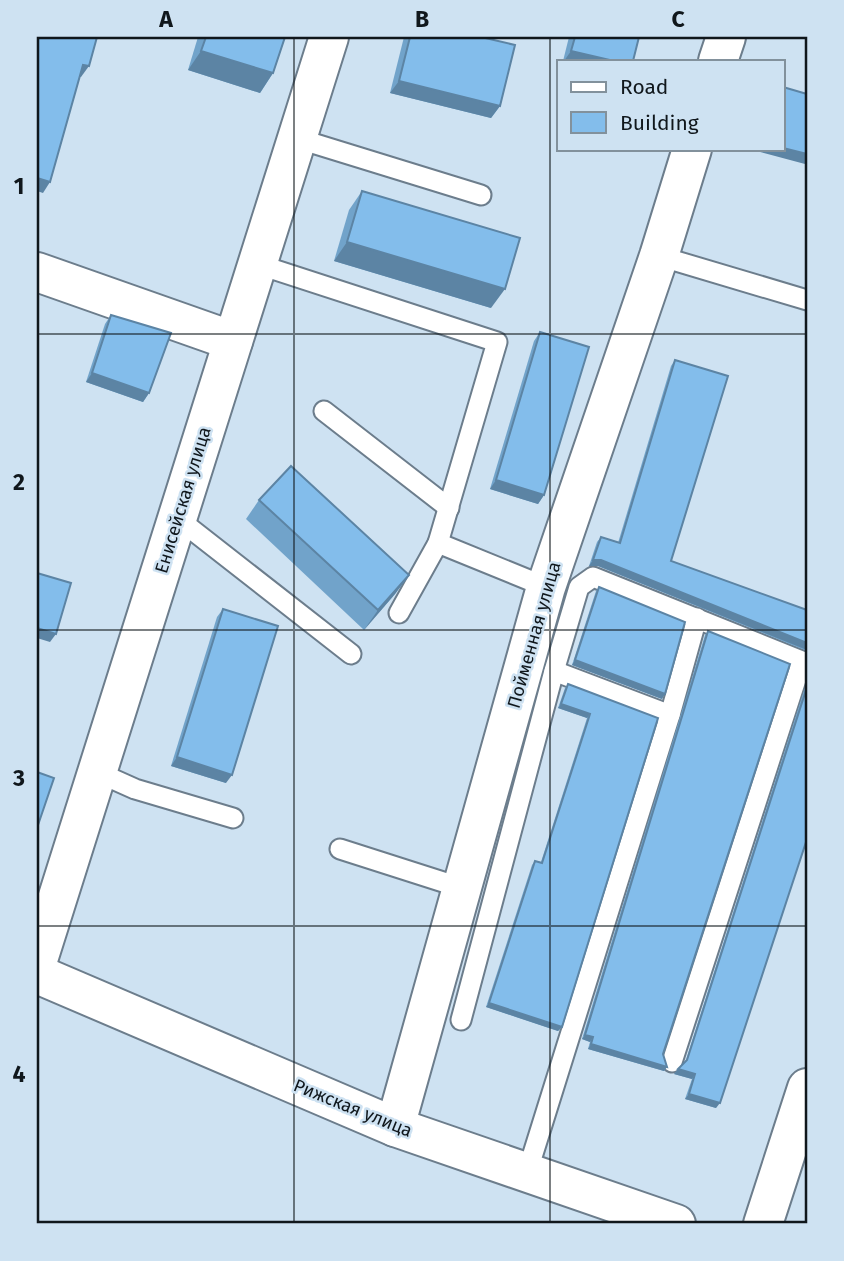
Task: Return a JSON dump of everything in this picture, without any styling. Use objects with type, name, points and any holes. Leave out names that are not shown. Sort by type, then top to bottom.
[{"type":"street","name":"Енисейская улица","points":[[37,963],[329,37]]},
{"type":"street","points":[[718,60],[726,37]]},
{"type":"street","name":"Пойменная улица","points":[[395,1127],[546,587],[659,256],[692,150]]},
{"type":"street","points":[[37,272],[233,341]]},
{"type":"street","name":"Рижская улица","points":[[37,974],[395,1127],[676,1224]]},
{"type":"street","points":[[763,1224],[807,1088]]},
{"type":"lane","points":[[296,138],[481,195]]},
{"type":"lane","points":[[659,256],[807,300]]},
{"type":"lane","points":[[257,264],[497,342],[438,543],[399,613]]},
{"type":"lane","points":[[324,411],[449,508]]},
{"type":"lane","points":[[177,518],[351,654]]},
{"type":"lane","points":[[438,543],[546,587]]},
{"type":"lane","points":[[461,1020],[579,587],[593,577],[802,661],[672,1062]]},
{"type":"lane","points":[[527,1173],[670,715],[697,618]]},
{"type":"lane","points":[[554,671],[670,715]]},
{"type":"lane","points":[[97,772],[135,789],[233,818]]},
{"type":"lane","points":[[340,849],[462,888]]},
{"type":"building","points":[[37,37],[97,37],[89,66],[83,65],[50,182],[37,178]]},
{"type":"building","points":[[206,37],[285,37],[273,73],[201,51]]},
{"type":"building","points":[[410,37],[481,37],[515,45],[500,106],[399,81]]},
{"type":"building","points":[[575,37],[639,37],[633,60],[610,60],[571,51]]},
{"type":"building","points":[[784,87],[807,94],[807,154],[784,148]]},
{"type":"building","points":[[362,191],[520,238],[505,289],[347,242]]},
{"type":"building","points":[[111,315],[171,333],[149,393],[92,373]]},
{"type":"building","points":[[540,332],[589,347],[544,495],[496,480]]},
{"type":"building","points":[[675,360],[728,376],[671,561],[807,610],[807,643],[601,560],[593,560],[601,537],[620,543]]},
{"type":"building","points":[[291,466],[409,575],[378,610],[259,500]]},
{"type":"building","points":[[37,573],[71,583],[56,634],[37,628]]},
{"type":"building","points":[[599,587],[685,622],[665,694],[575,660]]},
{"type":"building","points":[[223,609],[278,626],[232,775],[177,757]]},
{"type":"building","points":[[708,631],[790,664],[663,1054],[667,1067],[591,1044],[593,1037],[585,1035]]},
{"type":"building","points":[[568,684],[658,718],[562,1027],[489,1003],[535,861],[542,863],[590,714],[561,704]]},
{"type":"building","points":[[807,687],[807,839],[720,1103],[689,1094],[695,1074],[678,1069],[687,1060]]},
{"type":"building","points":[[37,772],[54,778],[37,828]]}]
